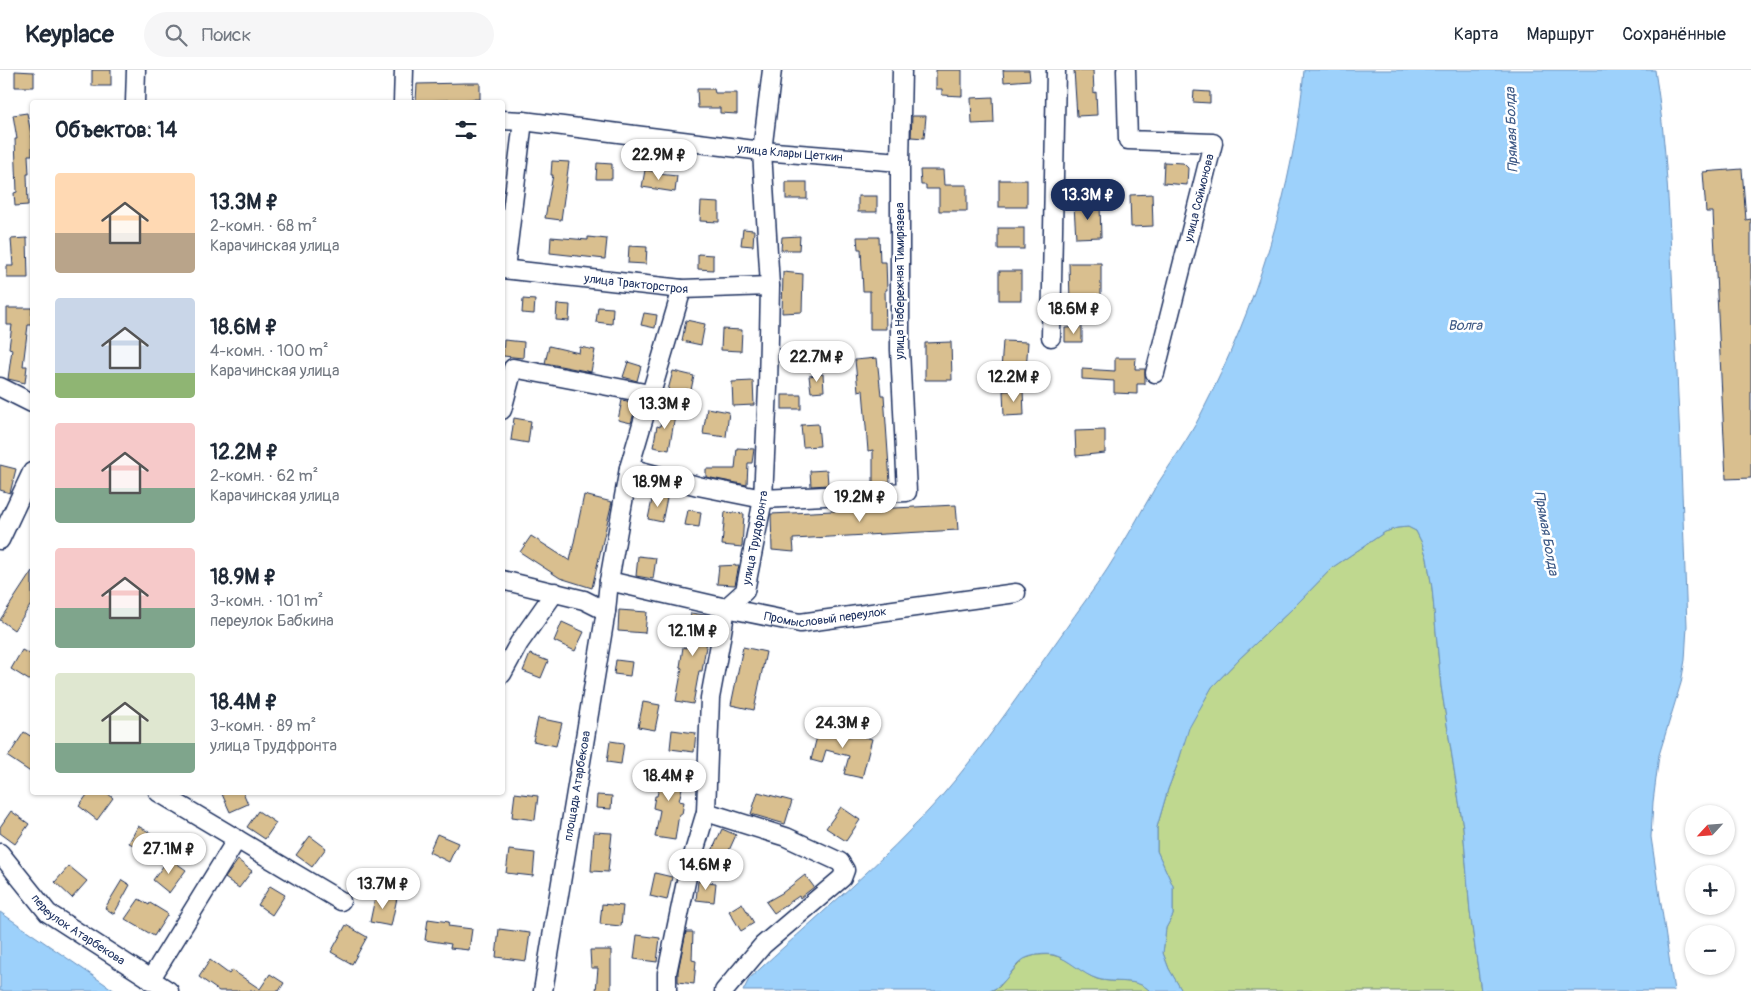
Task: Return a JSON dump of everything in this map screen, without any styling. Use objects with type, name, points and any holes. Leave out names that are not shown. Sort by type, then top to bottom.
[{"type":"street","points":[[136,70],[136,100]]},
{"type":"street","points":[[403,100],[404,70]]},
{"type":"street","name":"улица Трудфронта","points":[[726,608],[745,591],[763,499],[770,286],[762,151],[772,70]]},
{"type":"street","name":"улица Набережная Тимирязева","points":[[763,499],[907,492],[900,350],[902,70]]},
{"type":"street","points":[[1051,337],[1056,70]]},
{"type":"street","name":"улица Соймонова","points":[[1126,70],[1128,140],[1213,143],[1156,373]]},
{"type":"street","name":"улица Клары Цеткин","points":[[505,120],[762,151],[900,162]]},
{"type":"street","points":[[505,262],[524,121]]},
{"type":"street","name":"улица Тракторстроя","points":[[505,269],[682,289],[770,286]]},
{"type":"street","name":"площадь Атарбекова","points":[[543,991],[629,468],[682,289]]},
{"type":"street","points":[[505,399],[513,368],[650,394]]},
{"type":"street","points":[[0,386],[30,402]]},
{"type":"street","points":[[629,468],[698,486],[763,499]]},
{"type":"street","points":[[0,540],[30,476]]},
{"type":"street","points":[[505,581],[584,600],[606,611]]},
{"type":"street","name":"Промысловый переулок","points":[[609,581],[800,623],[1016,593]]},
{"type":"street","points":[[505,669],[519,643],[555,592]]},
{"type":"street","points":[[667,991],[667,974],[688,872],[706,812],[710,698],[726,608]]},
{"type":"street","points":[[163,795],[341,901]]},
{"type":"street","points":[[706,812],[786,837],[840,862],[845,870],[842,878],[763,946],[724,991]]},
{"type":"street","points":[[150,980],[237,839]]},
{"type":"street","name":"переулок Атарбекова","points":[[0,854],[48,913],[169,991]]},
{"type":"green space","points":[[1408,527],[1416,531],[1422,543],[1427,558],[1432,588],[1441,686],[1463,827],[1470,912],[1481,991],[1182,991],[1169,969],[1163,953],[1166,928],[1173,915],[1173,886],[1157,851],[1157,827],[1188,728],[1212,687],[1333,567],[1385,532]]},
{"type":"green space","points":[[1036,955],[1058,957],[1097,979],[1132,982],[1150,991],[990,991],[999,987],[1023,959]]},
{"type":"water","name":"Волга","points":[[1304,70],[1655,70],[1665,153],[1669,209],[1687,626],[1685,660],[1681,683],[1659,755],[1651,837],[1674,991],[1481,991],[1470,912],[1463,827],[1441,686],[1432,588],[1427,558],[1422,543],[1416,531],[1408,527],[1385,532],[1333,567],[1212,687],[1189,728],[1157,827],[1157,851],[1173,886],[1173,915],[1166,928],[1163,953],[1169,969],[1182,991],[1150,991],[1132,982],[1098,979],[1086,974],[1060,957],[1046,954],[1034,955],[1024,959],[1001,984],[990,991],[743,991],[749,979],[895,846],[940,798],[1004,716],[1103,576],[1201,414],[1239,332],[1255,290],[1282,203],[1299,115]]},
{"type":"water","points":[[0,912],[115,991],[0,991]]},
{"type":"building","points":[[92,70],[111,70],[111,86],[92,86]]},
{"type":"building","points":[[936,70],[962,70],[962,96],[942,95],[942,89],[936,89]]},
{"type":"building","points":[[1003,70],[1029,70],[1030,80],[1004,82]]},
{"type":"building","points":[[1074,70],[1093,70],[1097,115],[1077,116]]},
{"type":"building","points":[[15,71],[34,72],[34,87],[15,87]]},
{"type":"building","points":[[480,83],[480,99],[416,100],[417,84]]},
{"type":"building","points":[[697,89],[714,89],[715,93],[737,93],[737,114],[720,113],[720,108],[698,108]]},
{"type":"building","points":[[1194,91],[1210,92],[1210,103],[1193,102]]},
{"type":"building","points":[[993,97],[994,123],[972,124],[971,98]]},
{"type":"building","points":[[27,113],[30,129],[29,174],[27,174],[28,205],[15,206],[14,193],[17,192],[15,139],[17,139],[13,115]]},
{"type":"building","points":[[912,116],[926,116],[924,138],[911,137]]},
{"type":"building","points":[[552,161],[569,162],[561,220],[545,218],[553,175],[551,175]]},
{"type":"building","points":[[1164,162],[1183,163],[1188,168],[1187,185],[1163,183]]},
{"type":"building","points":[[597,163],[612,164],[612,179],[596,179]]},
{"type":"building","points":[[1742,169],[1746,220],[1751,219],[1751,478],[1726,479],[1713,212],[1706,212],[1703,172]]},
{"type":"building","points":[[645,170],[658,172],[658,174],[677,176],[675,192],[642,187]]},
{"type":"building","points":[[920,170],[943,170],[944,185],[967,185],[967,211],[939,211],[939,189],[926,189],[926,185],[921,185]]},
{"type":"building","points":[[999,180],[1027,180],[1027,207],[999,207]]},
{"type":"building","points":[[786,182],[807,182],[807,199],[786,199]]},
{"type":"building","points":[[1152,194],[1153,226],[1131,227],[1130,195]]},
{"type":"building","points":[[858,196],[877,196],[877,212],[858,212]]},
{"type":"building","points":[[701,202],[719,203],[719,222],[700,221]]},
{"type":"building","points":[[1100,205],[1101,237],[1076,238],[1074,206]]},
{"type":"building","points":[[998,228],[1024,228],[1024,249],[998,249]]},
{"type":"building","points":[[743,229],[754,230],[753,246],[741,245]]},
{"type":"building","points":[[800,236],[799,250],[781,250],[782,237]]},
{"type":"building","points":[[551,237],[588,240],[588,237],[607,239],[605,259],[550,253]]},
{"type":"building","points":[[857,237],[879,237],[880,262],[886,262],[886,329],[870,329],[870,291],[863,291],[861,249],[858,249]]},
{"type":"building","points":[[27,238],[28,278],[7,278],[7,266],[13,266],[11,239]]},
{"type":"building","points":[[629,246],[647,247],[646,264],[628,263]]},
{"type":"building","points":[[698,254],[713,255],[713,270],[698,269]]},
{"type":"building","points":[[1069,263],[1101,263],[1101,303],[1070,303]]},
{"type":"building","points":[[999,271],[1021,271],[1021,300],[999,300]]},
{"type":"building","points":[[783,272],[803,274],[802,312],[782,313]]},
{"type":"building","points":[[523,299],[535,300],[534,314],[522,313]]},
{"type":"building","points":[[557,304],[570,305],[569,321],[556,320]]},
{"type":"building","points":[[598,307],[613,308],[612,324],[596,322]]},
{"type":"building","points":[[7,308],[30,308],[30,325],[28,325],[23,366],[27,366],[25,383],[8,379],[12,349],[9,348],[12,325],[7,325]]},
{"type":"building","points":[[644,313],[657,315],[655,328],[641,325]]},
{"type":"building","points":[[686,320],[705,324],[701,345],[682,341]]},
{"type":"building","points":[[1082,327],[1082,342],[1065,342],[1065,328]]},
{"type":"building","points":[[722,329],[742,330],[741,351],[721,350]]},
{"type":"building","points":[[505,340],[524,342],[523,358],[505,356]]},
{"type":"building","points":[[1003,341],[1028,342],[1026,371],[1001,370]]},
{"type":"building","points":[[951,342],[952,380],[925,380],[925,343]]},
{"type":"building","points":[[549,346],[579,353],[580,347],[595,350],[591,372],[545,363]]},
{"type":"building","points":[[877,358],[881,395],[884,395],[890,482],[873,483],[873,450],[868,451],[863,390],[858,391],[855,360]]},
{"type":"building","points":[[1115,358],[1136,358],[1135,369],[1145,369],[1145,384],[1137,384],[1137,394],[1114,393],[1114,381],[1082,379],[1082,369],[1115,371]]},
{"type":"building","points":[[628,362],[641,366],[637,381],[623,377]]},
{"type":"building","points":[[673,371],[694,376],[691,390],[686,389],[685,395],[668,390]]},
{"type":"building","points":[[823,374],[824,391],[811,392],[809,376]]},
{"type":"building","points":[[753,381],[754,405],[733,406],[732,382]]},
{"type":"building","points":[[1023,390],[1024,415],[1004,416],[1003,391]]},
{"type":"building","points":[[782,395],[801,395],[801,409],[782,409]]},
{"type":"building","points":[[622,400],[637,403],[631,423],[618,420]]},
{"type":"building","points":[[663,407],[676,410],[669,450],[653,447],[657,426],[660,427]]},
{"type":"building","points":[[707,408],[729,412],[726,437],[703,434]]},
{"type":"building","points":[[514,418],[531,421],[528,443],[511,440]]},
{"type":"building","points":[[818,424],[820,446],[803,447],[801,425]]},
{"type":"building","points":[[1105,430],[1105,453],[1076,456],[1075,431]]},
{"type":"building","points":[[737,448],[754,449],[752,463],[748,463],[747,485],[706,477],[706,469],[735,469]]},
{"type":"building","points":[[0,465],[16,469],[10,493],[0,490]]},
{"type":"building","points":[[827,470],[828,485],[811,486],[810,471]]},
{"type":"building","points":[[584,495],[612,502],[592,588],[560,578],[520,552],[531,536],[570,561]]},
{"type":"building","points":[[653,495],[667,498],[662,522],[648,519]]},
{"type":"building","points":[[956,505],[958,530],[793,539],[794,552],[772,550],[771,514]]},
{"type":"building","points":[[688,510],[701,512],[699,527],[685,525]]},
{"type":"building","points":[[725,512],[744,514],[742,547],[722,545]]},
{"type":"building","points":[[638,556],[656,558],[653,579],[636,576]]},
{"type":"building","points":[[739,565],[735,585],[717,584],[719,566]]},
{"type":"building","points":[[30,574],[30,606],[14,630],[0,620]]},
{"type":"building","points":[[619,610],[647,612],[645,633],[618,631]]},
{"type":"building","points":[[691,613],[711,616],[702,671],[699,671],[693,704],[676,701],[682,668],[680,667],[683,647],[686,648]]},
{"type":"building","points":[[562,622],[584,632],[575,651],[554,641]]},
{"type":"building","points":[[743,647],[766,652],[754,710],[731,705]]},
{"type":"building","points":[[22,650],[30,654],[30,681],[11,669]]},
{"type":"building","points":[[530,654],[548,661],[541,678],[523,671]]},
{"type":"building","points":[[616,660],[632,662],[630,676],[614,674]]},
{"type":"building","points":[[643,702],[660,705],[655,730],[638,727]]},
{"type":"building","points":[[538,718],[562,723],[556,746],[533,741]]},
{"type":"building","points":[[820,725],[872,739],[862,778],[844,774],[849,756],[826,750],[822,763],[811,760]]},
{"type":"building","points":[[672,730],[696,733],[694,752],[670,749]]},
{"type":"building","points":[[24,732],[30,736],[30,772],[8,757]]},
{"type":"building","points":[[610,741],[624,743],[621,764],[607,762]]},
{"type":"building","points":[[664,766],[686,771],[679,801],[684,802],[682,814],[679,814],[675,840],[655,837],[660,810],[653,808]]},
{"type":"building","points":[[758,792],[792,801],[785,824],[751,814]]},
{"type":"building","points":[[515,793],[538,796],[535,820],[512,817]]},
{"type":"building","points":[[87,795],[110,795],[113,798],[97,820],[79,806]]},
{"type":"building","points":[[222,795],[244,795],[248,804],[230,812]]},
{"type":"building","points":[[597,795],[612,796],[611,809],[596,808]]},
{"type":"building","points":[[841,807],[860,820],[846,841],[826,828]]},
{"type":"building","points":[[11,811],[29,824],[15,844],[0,833],[0,827]]},
{"type":"building","points":[[258,811],[276,823],[265,839],[247,827]]},
{"type":"building","points":[[138,826],[156,836],[147,852],[129,843]]},
{"type":"building","points":[[722,829],[736,835],[726,857],[712,851]]},
{"type":"building","points":[[594,832],[612,833],[608,872],[591,871]]},
{"type":"building","points":[[437,834],[458,843],[449,862],[429,852]]},
{"type":"building","points":[[310,836],[326,848],[312,867],[296,855]]},
{"type":"building","points":[[509,850],[535,853],[533,876],[506,873]]},
{"type":"building","points":[[169,858],[186,870],[169,893],[153,880]]},
{"type":"building","points":[[238,860],[252,871],[239,888],[225,878]]},
{"type":"building","points":[[69,866],[87,881],[72,898],[55,882]]},
{"type":"building","points":[[655,873],[672,877],[667,900],[650,896]]},
{"type":"building","points":[[805,875],[814,887],[800,898],[799,896],[774,913],[766,902],[782,893]]},
{"type":"building","points":[[122,880],[130,885],[114,914],[105,908]]},
{"type":"building","points":[[698,881],[716,883],[714,902],[696,900]]},
{"type":"building","points":[[270,886],[285,895],[272,915],[258,905]]},
{"type":"building","points":[[376,893],[397,898],[391,926],[370,922]]},
{"type":"building","points":[[139,899],[149,905],[150,903],[168,914],[154,936],[125,919]]},
{"type":"building","points":[[742,903],[754,923],[741,931],[729,911]]},
{"type":"building","points":[[602,904],[623,906],[621,926],[600,924]]},
{"type":"building","points":[[428,919],[449,922],[448,926],[472,929],[469,950],[450,948],[451,944],[425,940]]},
{"type":"building","points":[[346,925],[367,937],[352,964],[331,952]]},
{"type":"building","points":[[499,929],[530,933],[526,961],[496,957]]},
{"type":"building","points":[[686,932],[693,932],[692,960],[696,961],[694,984],[678,982],[678,971]]},
{"type":"building","points":[[637,935],[660,938],[657,962],[634,959]]},
{"type":"building","points":[[590,950],[611,950],[611,991],[596,991],[598,968],[591,968]]},
{"type":"building","points":[[210,960],[229,974],[232,970],[260,989],[270,974],[284,983],[279,991],[219,991],[199,977]]},
{"type":"water label","name":"Прямая Болда","points":[[1511,130]]},
{"type":"water label","name":"Прямая Болда","points":[[1547,533]]}]
